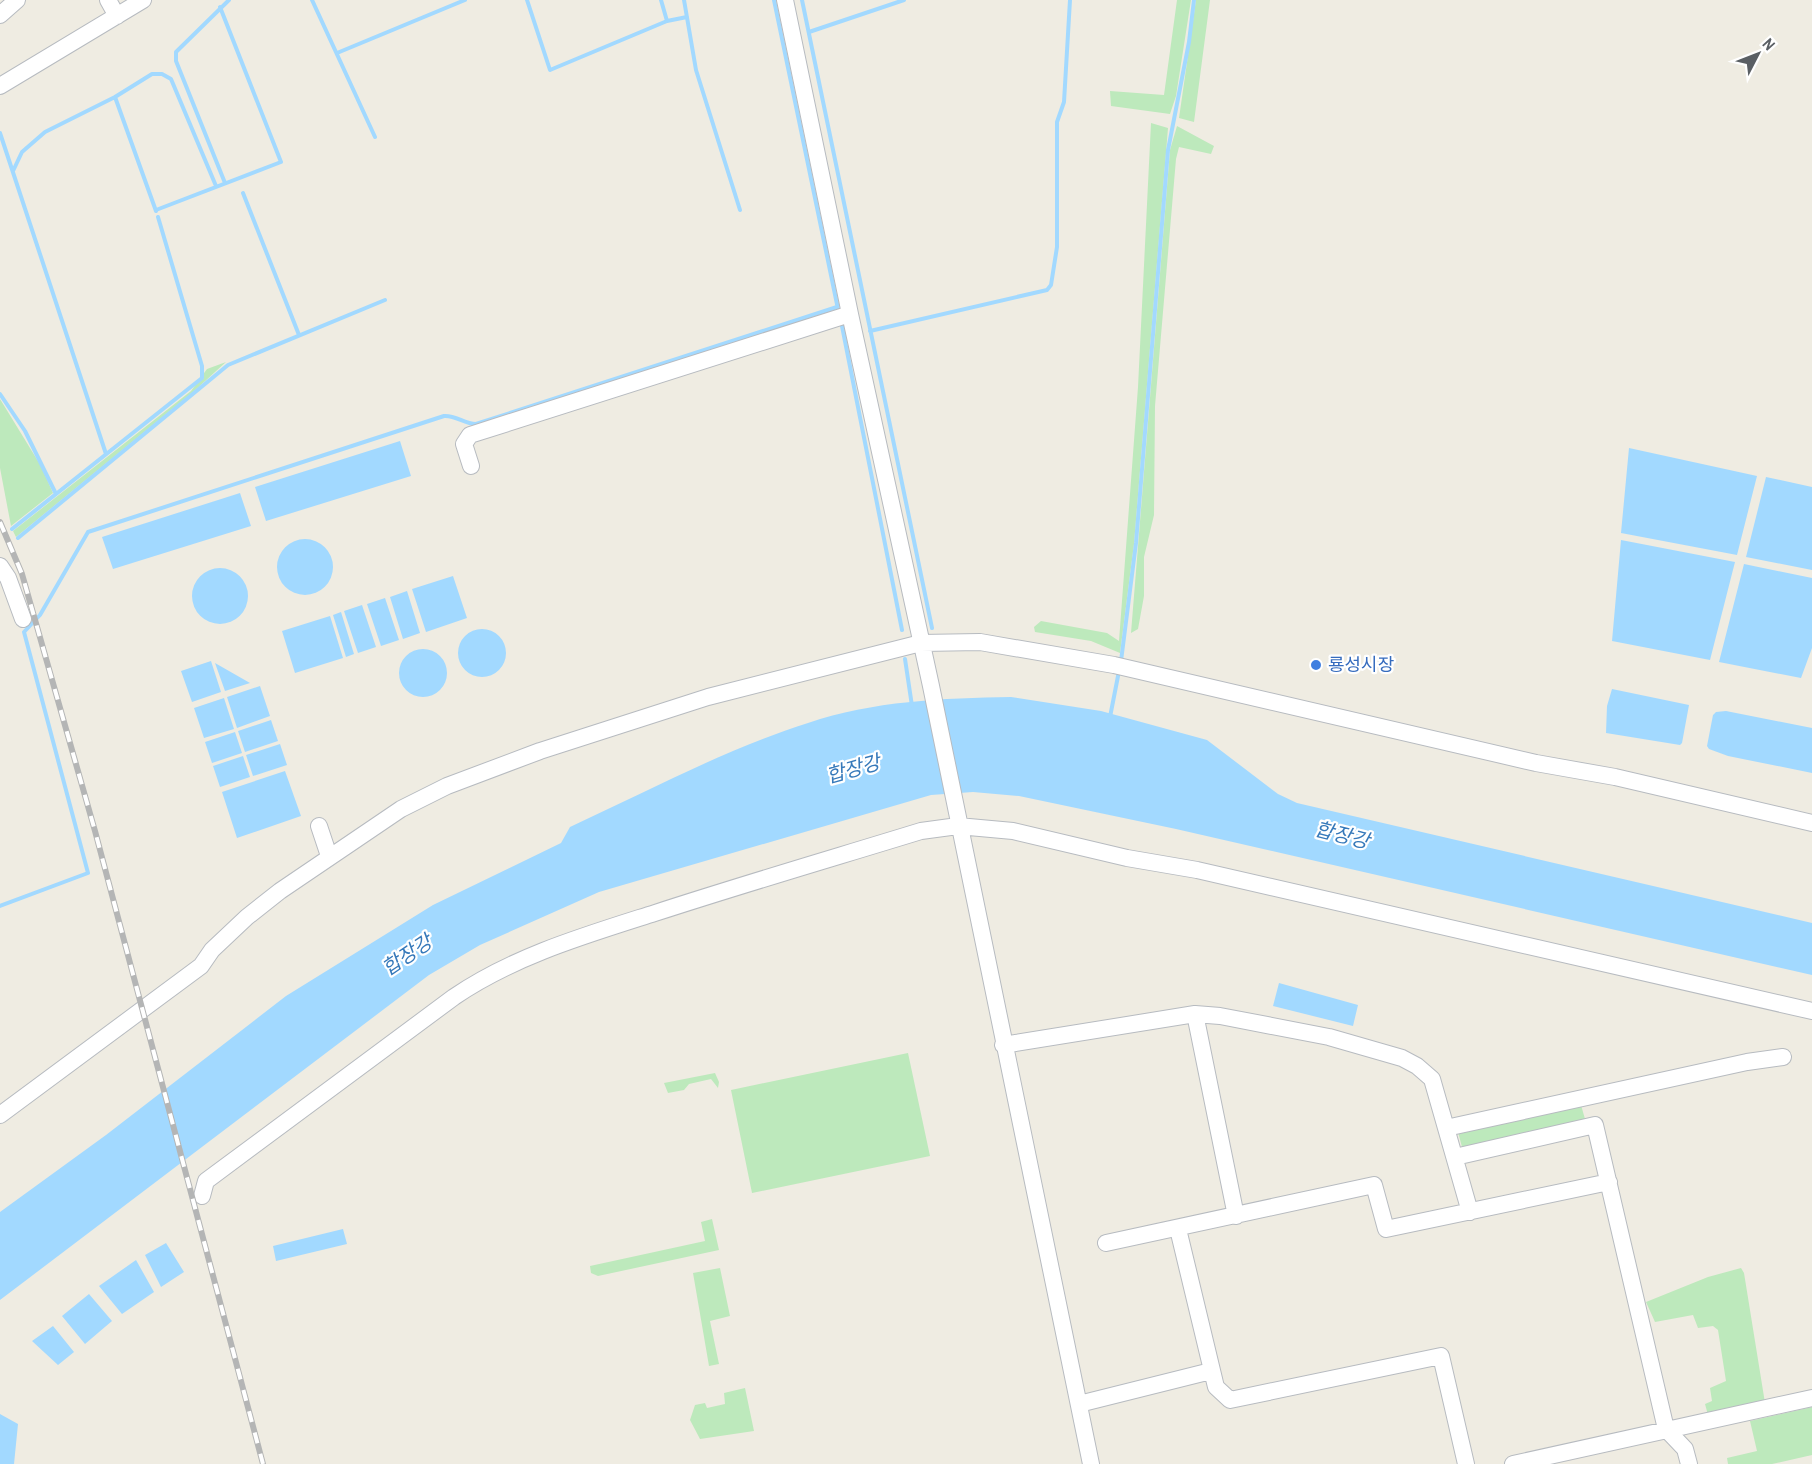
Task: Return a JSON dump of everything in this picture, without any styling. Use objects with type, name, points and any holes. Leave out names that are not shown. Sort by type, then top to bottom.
[{"type":"street","points":[[0,15],[17,0]]},
{"type":"street","points":[[108,0],[117,16]]},
{"type":"street","points":[[0,86],[143,0]]},
{"type":"street","points":[[785,0],[931,686],[1091,1464]]},
{"type":"street","points":[[471,466],[464,444],[470,435],[850,314]]},
{"type":"street","points":[[0,566],[8,578],[23,619]]},
{"type":"street","points":[[0,1115],[201,966],[212,950],[247,917],[329,856],[401,809],[447,786],[511,761],[708,697],[921,643],[980,642],[1114,665],[1536,763],[1615,777],[1812,823]]},
{"type":"street","points":[[202,1196],[206,1181],[454,997],[492,974],[534,954],[706,896],[957,820],[1105,853],[1197,870],[1812,1011]]},
{"type":"street","points":[[319,826],[329,856]]},
{"type":"street","points":[[1003,1045],[1195,1014],[1220,1016],[1329,1037],[1402,1058],[1432,1079],[1470,1212]]},
{"type":"street","points":[[1195,1014],[1236,1216]]},
{"type":"street","points":[[1446,1128],[1737,1064],[1783,1057]]},
{"type":"street","points":[[1589,1098],[1666,1429],[1685,1449],[1689,1464]]},
{"type":"street","points":[[1455,1157],[1595,1125]]},
{"type":"street","points":[[1106,1243],[1374,1185],[1386,1229],[1609,1182]]},
{"type":"street","points":[[1178,1229],[1211,1371],[1216,1387],[1230,1400],[1441,1356],[1466,1464]]},
{"type":"street","points":[[1078,1404],[1211,1371]]},
{"type":"street","points":[[1513,1464],[1812,1398]]},
{"type":"green space","points":[[1177,0],[1191,0],[1176,96],[1170,114],[1111,106],[1110,91],[1164,95]]},
{"type":"green space","points":[[1196,0],[1210,0],[1194,122],[1179,118]]},
{"type":"green space","points":[[1151,123],[1168,128],[1134,544],[1120,653],[1091,641],[1035,632],[1034,627],[1041,621],[1107,633],[1119,641],[1138,387]]},
{"type":"green space","points":[[1177,126],[1214,146],[1211,154],[1179,147],[1176,159],[1155,406],[1154,515],[1144,557],[1144,596],[1138,629],[1131,633],[1170,150]]},
{"type":"green space","points":[[226,362],[192,393],[16,537],[13,531],[191,391],[207,369]]},
{"type":"green space","points":[[0,399],[41,466],[53,493],[11,526],[0,468]]},
{"type":"green space","points":[[908,1053],[930,1156],[752,1193],[731,1090]]},
{"type":"green space","points":[[715,1073],[719,1082],[718,1088],[711,1079],[689,1084],[684,1090],[668,1093],[664,1083]]},
{"type":"green space","points":[[1581,1105],[1585,1119],[1462,1147],[1458,1132]]},
{"type":"green space","points":[[712,1219],[719,1250],[598,1276],[591,1273],[590,1266],[705,1241],[701,1222]]},
{"type":"green space","points":[[720,1268],[730,1316],[710,1321],[719,1364],[709,1366],[693,1273]]},
{"type":"green space","points":[[1741,1268],[1744,1273],[1765,1403],[1708,1415],[1705,1404],[1712,1401],[1710,1388],[1726,1381],[1718,1330],[1713,1326],[1698,1328],[1693,1315],[1655,1322],[1646,1302],[1708,1277]]},
{"type":"green space","points":[[745,1388],[754,1431],[700,1439],[690,1420],[695,1405],[705,1403],[707,1408],[725,1404],[724,1393]]},
{"type":"green space","points":[[1812,1407],[1812,1455],[1772,1464],[1728,1464],[1727,1458],[1757,1451],[1750,1421]]},
{"type":"water","points":[[400,441],[411,476],[266,521],[255,487]]},
{"type":"water","points":[[1629,448],[1757,476],[1737,555],[1621,533]]},
{"type":"water","points":[[1766,477],[1812,487],[1812,570],[1746,557]]},
{"type":"water","points":[[240,493],[251,526],[113,569],[102,537]]},
{"type":"water","points":[[299,539],[311,539],[321,543],[329,551],[333,567],[329,583],[321,591],[311,595],[299,595],[289,591],[281,583],[277,573],[277,561],[281,551],[289,543]]},
{"type":"water","points":[[1621,540],[1735,562],[1710,660],[1612,641]]},
{"type":"water","points":[[1744,564],[1812,578],[1812,648],[1801,678],[1719,662]]},
{"type":"water","points":[[214,568],[226,568],[236,572],[244,580],[248,596],[244,612],[236,620],[226,624],[214,624],[204,620],[196,612],[192,602],[192,590],[196,580],[204,572]]},
{"type":"water","points":[[453,576],[467,618],[426,632],[412,589]]},
{"type":"water","points":[[407,591],[420,633],[403,639],[390,597]]},
{"type":"water","points":[[385,598],[399,640],[381,646],[367,604]]},
{"type":"water","points":[[362,605],[376,647],[358,653],[344,611]]},
{"type":"water","points":[[341,612],[354,654],[346,657],[333,615]]},
{"type":"water","points":[[330,616],[343,658],[295,673],[282,631]]},
{"type":"water","points":[[477,629],[487,629],[502,639],[506,653],[505,662],[496,673],[487,677],[477,677],[462,667],[458,658],[458,648],[468,633]]},
{"type":"water","points":[[418,649],[428,649],[443,659],[447,673],[446,682],[437,693],[428,697],[418,697],[403,687],[399,678],[399,668],[409,653]]},
{"type":"water","points":[[211,661],[221,692],[192,702],[181,671]]},
{"type":"water","points":[[215,663],[250,683],[225,691]]},
{"type":"water","points":[[260,686],[270,716],[237,728],[227,697]]},
{"type":"water","points":[[1612,689],[1689,705],[1682,743],[1680,745],[1606,733],[1607,706]]},
{"type":"water","name":"합장강","points":[[1011,697],[1101,711],[1207,740],[1278,794],[1297,803],[1812,923],[1812,975],[1176,829],[1019,796],[973,792],[931,795],[599,892],[480,945],[429,975],[0,1300],[0,1212],[106,1135],[286,996],[433,905],[561,843],[570,827],[688,771],[777,733],[833,716],[883,705],[960,698]]},
{"type":"water","points":[[224,698],[234,729],[204,738],[194,708]]},
{"type":"water","points":[[1726,711],[1812,728],[1812,773],[1728,756],[1709,749],[1707,746],[1713,715],[1716,712]]},
{"type":"water","points":[[271,720],[278,741],[245,752],[238,731]]},
{"type":"water","points":[[235,732],[242,753],[212,763],[205,742]]},
{"type":"water","points":[[280,744],[287,765],[253,776],[246,755]]},
{"type":"water","points":[[243,756],[250,777],[220,787],[213,766]]},
{"type":"water","points":[[285,771],[301,816],[237,838],[222,792]]},
{"type":"water","points":[[1279,983],[1358,1005],[1353,1026],[1273,1006]]},
{"type":"water","points":[[343,1229],[347,1244],[276,1261],[273,1246]]},
{"type":"water","points":[[166,1243],[184,1272],[161,1287],[145,1255]]},
{"type":"water","points":[[136,1260],[154,1292],[122,1314],[99,1286]]},
{"type":"water","points":[[89,1294],[112,1321],[85,1344],[62,1316]]},
{"type":"water","points":[[53,1326],[74,1352],[58,1365],[32,1341]]},
{"type":"water","points":[[0,1414],[18,1424],[14,1464],[0,1464]]},
{"type":"waterway","points":[[225,183],[176,61],[176,52],[229,0]]},
{"type":"waterway","points":[[312,0],[375,137]]},
{"type":"waterway","points":[[337,53],[465,0]]},
{"type":"waterway","points":[[527,0],[550,70],[667,21],[687,17]]},
{"type":"waterway","points":[[661,0],[667,21]]},
{"type":"waterway","points":[[684,0],[696,70],[740,210]]},
{"type":"waterway","points":[[774,0],[838,309]]},
{"type":"waterway","points":[[802,0],[932,628]]},
{"type":"waterway","points":[[809,32],[904,0]]},
{"type":"waterway","points":[[870,331],[1047,290],[1051,285],[1057,247],[1057,122],[1064,102],[1070,0]]},
{"type":"waterway","points":[[1121,661],[1136,543],[1168,150],[1189,42],[1194,0]]},
{"type":"waterway","points":[[156,210],[281,162],[220,7]]},
{"type":"waterway","points":[[13,171],[22,152],[45,132],[115,97],[152,74],[162,74],[171,79],[216,186]]},
{"type":"waterway","points":[[115,97],[156,211]]},
{"type":"waterway","points":[[0,133],[106,454]]},
{"type":"waterway","points":[[243,193],[299,335]]},
{"type":"waterway","points":[[12,529],[202,378],[202,366],[158,217]]},
{"type":"waterway","points":[[18,538],[228,365],[385,300]]},
{"type":"waterway","points":[[0,906],[88,873],[24,632],[40,615],[88,532],[444,416],[476,424],[837,307]]},
{"type":"waterway","points":[[842,326],[902,630]]},
{"type":"waterway","points":[[0,394],[25,431],[56,494]]},
{"type":"waterway","points":[[905,659],[912,706]]},
{"type":"waterway","points":[[1110,717],[1119,671]]},
{"type":"railway","points":[[0,522],[22,574],[95,831],[263,1464]]},
{"type":"place","name":"룡성시장","points":[[1316,665]]}]
